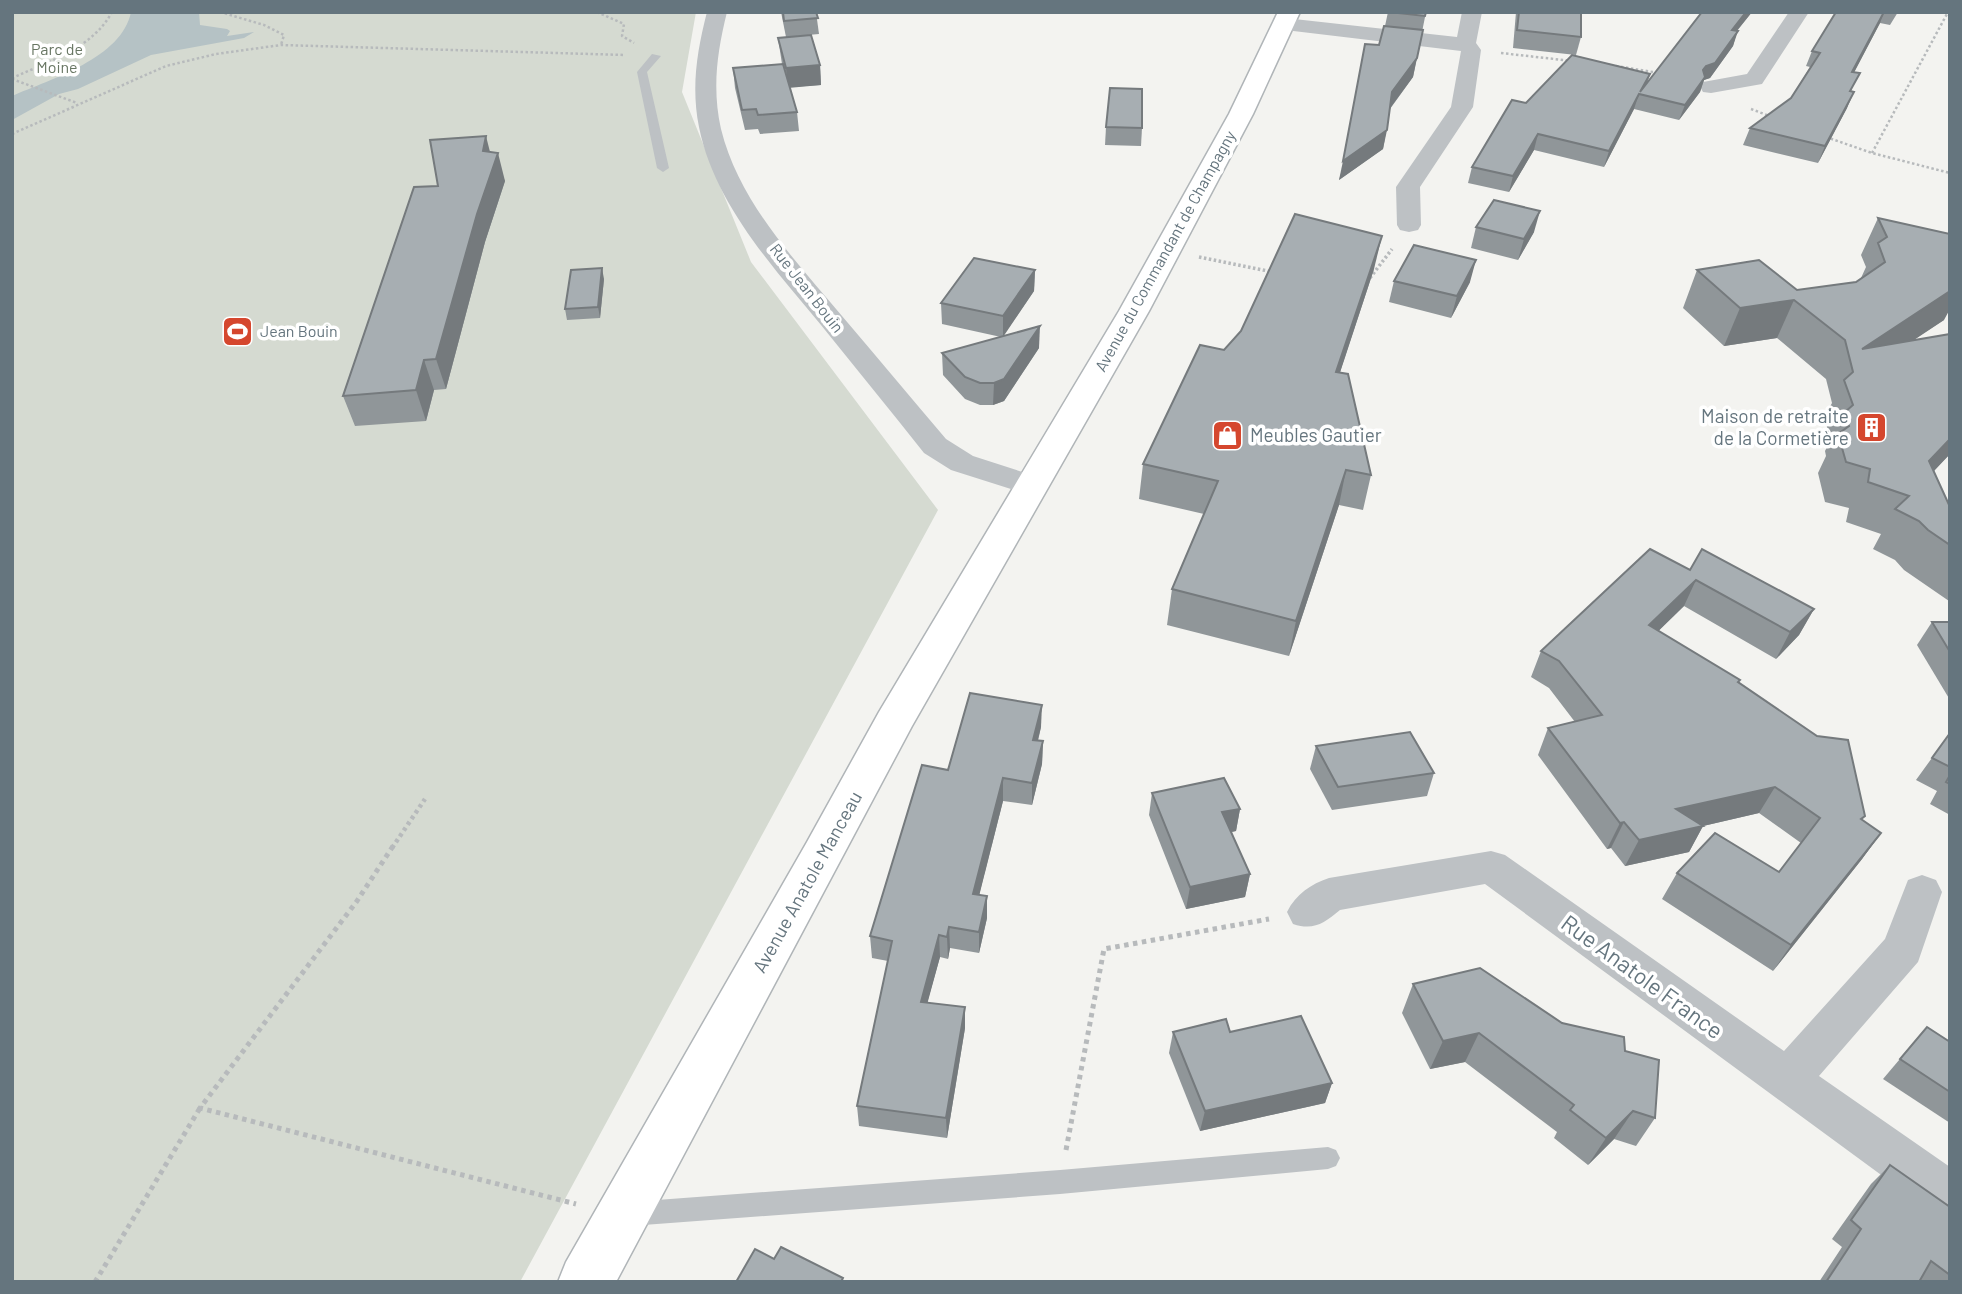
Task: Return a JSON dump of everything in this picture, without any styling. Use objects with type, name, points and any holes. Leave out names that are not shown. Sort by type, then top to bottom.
[{"type":"main road","name":"Avenue du Commandant de Champagny","points":[[1030,485],[1168,250],[1241,114],[1287,18]]},
{"type":"main road","name":"Avenue Anatole Manceau","points":[[586,1282],[823,855],[893,723],[1030,485]]},
{"type":"street","name":"Rue Jean Bouin","points":[[717,12],[706,57],[705,97],[716,149],[743,205],[797,278],[935,446],[962,463],[1030,485]]},
{"type":"street","points":[[1409,225],[1408,187],[1462,107],[1472,12]]},
{"type":"street","points":[[1710,87],[1755,79],[1799,12]]},
{"type":"street","points":[[1287,18],[1468,47]]},
{"type":"street","name":"Rue Anatole France","points":[[1308,912],[1329,895],[1490,867],[1950,1196]]},
{"type":"street","points":[[1786,1081],[1903,949],[1922,892]]},
{"type":"lane","points":[[656,55],[642,72],[663,168]]},
{"type":"lane","points":[[624,1214],[1060,1182],[1328,1158]]},
{"type":"path","points":[[12,79],[91,38],[108,24],[112,12]]},
{"type":"path","points":[[220,12],[264,25],[284,35],[281,45]]},
{"type":"path","points":[[597,12],[624,24],[622,36],[637,46],[642,55]]},
{"type":"path","points":[[1872,153],[1948,12]]},
{"type":"path","points":[[12,134],[166,66],[216,54],[281,45],[656,55]]},
{"type":"path","points":[[1468,47],[1580,62]]},
{"type":"path","points":[[1607,65],[1648,70],[1710,87],[1742,106],[1781,120]]},
{"type":"path","points":[[12,79],[78,103]]},
{"type":"path","points":[[1820,134],[1872,153],[1950,173]]},
{"type":"path","points":[[1370,279],[1409,225]]},
{"type":"path","points":[[1168,250],[1282,274]]},
{"type":"path","points":[[95,1282],[200,1108],[357,901],[425,799]]},
{"type":"path","points":[[1060,1182],[1104,949],[1308,912]]},
{"type":"path","points":[[200,1108],[511,1189],[624,1214]]},
{"type":"green space","name":"Parc de Moine","points":[[12,12],[696,12],[682,92],[751,262],[938,510],[520,1282],[12,1282]]},
{"type":"shaded area","points":[[131,12],[199,12],[200,25],[227,29],[230,31],[227,36],[254,32],[244,38],[151,55],[78,89],[59,94],[12,120],[12,96],[83,65],[100,54],[125,28]]},
{"type":"building","points":[[783,12],[816,12],[818,18],[784,21]]},
{"type":"building","points":[[1389,12],[1426,12],[1425,16]]},
{"type":"building","points":[[1519,12],[1581,12],[1581,37],[1517,30]]},
{"type":"building","points":[[1702,12],[1746,12],[1732,30],[1738,31],[1715,63],[1703,70],[1705,77],[1685,105],[1639,94],[1609,151],[1538,134],[1513,176],[1472,167],[1512,100],[1526,103],[1572,55],[1650,74],[1640,92]]},
{"type":"building","points":[[1836,12],[1884,12],[1852,72],[1860,73],[1850,91],[1854,92],[1825,146],[1750,128],[1791,98],[1820,53],[1812,51]]},
{"type":"building","points":[[1384,26],[1423,30],[1417,58],[1392,92],[1387,130],[1343,161],[1365,44],[1379,45]]},
{"type":"building","points":[[811,35],[820,65],[786,68],[778,38]]},
{"type":"building","points":[[783,64],[797,112],[758,115],[756,109],[742,110],[733,68]]},
{"type":"building","points":[[1110,88],[1142,89],[1142,128],[1106,127]]},
{"type":"building","points":[[486,136],[483,151],[498,153],[477,214],[436,359],[424,360],[416,390],[343,396],[414,187],[438,186],[430,140]]},
{"type":"building","points":[[1494,200],[1540,211],[1524,239],[1476,227]]},
{"type":"building","points":[[1295,214],[1382,236],[1336,372],[1348,374],[1371,475],[1346,470],[1296,621],[1172,589],[1218,481],[1143,464],[1200,345],[1224,350],[1241,331]]},
{"type":"building","points":[[1878,218],[1950,234],[1950,291],[1862,349],[1950,334],[1950,439],[1929,461],[1950,507],[1950,545],[1919,521],[1895,509],[1909,496],[1868,482],[1870,469],[1846,462],[1838,434],[1849,426],[1845,412],[1853,405],[1844,380],[1853,372],[1845,340],[1794,300],[1740,308],[1697,270],[1759,260],[1797,290],[1856,282],[1885,262],[1878,243],[1887,237]]},
{"type":"building","points":[[1414,245],[1476,260],[1457,296],[1394,281]]},
{"type":"building","points":[[974,258],[1035,270],[1003,316],[941,303]]},
{"type":"building","points":[[602,268],[598,307],[565,309],[571,270]]},
{"type":"building","points":[[1040,326],[1004,379],[994,383],[980,383],[965,377],[942,353]]},
{"type":"building","points":[[1650,549],[1690,570],[1702,549],[1814,609],[1790,632],[1696,580],[1649,625],[1740,680],[1738,682],[1817,736],[1848,740],[1865,816],[1861,819],[1881,833],[1791,945],[1677,873],[1715,833],[1779,872],[1820,818],[1775,787],[1676,809],[1703,826],[1639,840],[1624,822],[1620,823],[1548,728],[1602,715],[1559,661],[1541,651]]},
{"type":"building","points":[[1932,622],[1950,622],[1950,652]]},
{"type":"building","points":[[970,693],[1042,705],[1033,740],[1043,741],[1032,783],[1003,778],[973,894],[987,896],[979,932],[949,927],[947,937],[939,935],[921,1002],[965,1007],[946,1118],[857,1106],[892,941],[870,936],[922,765],[948,770]]},
{"type":"building","points":[[1410,732],[1434,773],[1338,787],[1316,746]]},
{"type":"building","points":[[1950,733],[1950,767],[1932,758]]},
{"type":"building","points":[[1224,778],[1240,809],[1222,812],[1250,874],[1190,887],[1152,793]]},
{"type":"building","points":[[1480,968],[1562,1023],[1624,1037],[1625,1051],[1659,1060],[1655,1118],[1633,1111],[1606,1138],[1570,1110],[1574,1105],[1479,1033],[1443,1041],[1413,984]]},
{"type":"building","points":[[1301,1016],[1332,1083],[1205,1111],[1173,1032],[1226,1019],[1230,1032]]},
{"type":"building","points":[[1927,1027],[1950,1042],[1950,1092],[1900,1059]]},
{"type":"building","points":[[1890,1165],[1950,1207],[1950,1275],[1931,1261],[1919,1282],[1826,1282],[1861,1229],[1851,1220]]},
{"type":"building","points":[[781,1247],[843,1278],[841,1282],[736,1282],[755,1249],[774,1259]]},
{"type":"place","name":"Jean Bouin","points":[[237,331]]},
{"type":"place","name":"Maison de retraite de la Cormetière","points":[[1872,427]]},
{"type":"place","name":"Meubles Gautier","points":[[1227,435]]}]
